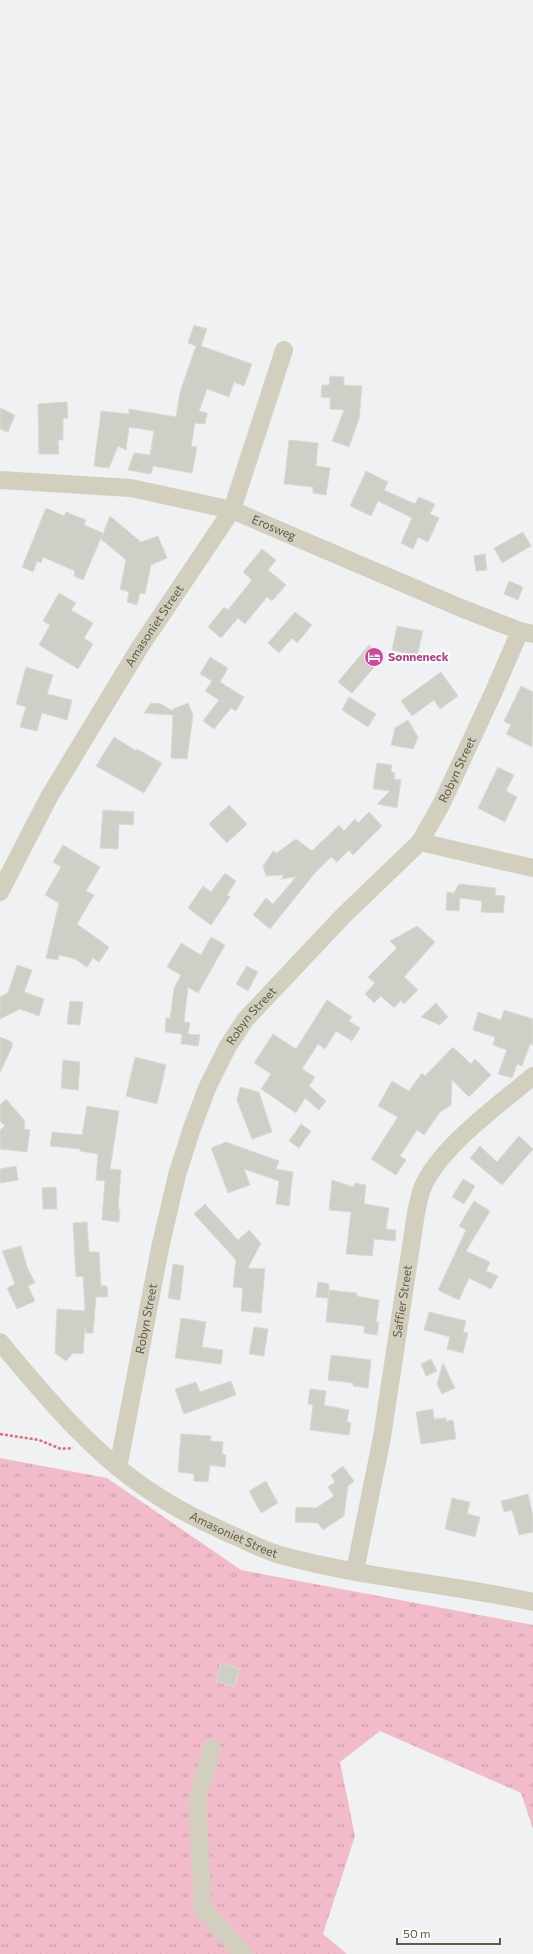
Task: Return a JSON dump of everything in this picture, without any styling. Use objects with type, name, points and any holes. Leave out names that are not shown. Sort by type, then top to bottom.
[{"type":"street","name":"Amasoniet Street","points":[[0,892],[49,797],[140,647],[232,510],[284,350]]},
{"type":"street","name":"Erosweg","points":[[0,480],[131,488],[232,510],[423,592],[526,632]]},
{"type":"street","name":"Robyn Street","points":[[118,1468],[160,1248],[175,1182],[191,1131],[207,1088],[228,1046],[245,1020],[343,916],[420,842],[442,803],[494,691],[526,632]]},
{"type":"street","points":[[420,842],[533,868]]},
{"type":"street","name":"Saffier Street","points":[[355,1571],[382,1437],[416,1213],[422,1189],[434,1168],[473,1126],[533,1076]]},
{"type":"street","name":"Amasoniet Street","points":[[0,1342],[50,1400],[94,1446],[118,1468],[155,1495],[198,1519],[263,1549],[311,1563],[533,1602]]},
{"type":"street","points":[[212,1748],[197,1800],[203,1910],[244,1954]]},
{"type":"path","points":[[0,1434],[39,1440],[61,1449],[94,1446]]},
{"type":"green space","points":[[0,1458],[107,1478],[241,1570],[533,1625],[533,1829],[521,1793],[380,1731],[340,1762],[355,1836],[323,1934],[347,1954],[0,1954]]},
{"type":"building","points":[[194,325],[207,329],[201,346],[252,364],[244,386],[234,382],[229,397],[207,389],[199,411],[207,413],[205,424],[195,423],[191,446],[197,447],[192,473],[153,466],[151,474],[128,470],[134,453],[150,455],[154,431],[129,427],[126,450],[118,446],[109,468],[94,466],[101,411],[129,414],[129,409],[176,417],[180,392],[196,346],[188,343]]},
{"type":"building","points":[[330,376],[344,377],[344,385],[362,386],[359,419],[349,447],[332,441],[344,410],[330,409],[330,398],[321,397],[322,385],[329,385]]},
{"type":"building","points":[[67,402],[68,418],[63,418],[63,440],[58,440],[59,454],[39,454],[38,404]]},
{"type":"building","points":[[0,408],[15,415],[8,432],[0,429]]},
{"type":"building","points":[[289,440],[318,443],[316,466],[330,468],[326,495],[313,493],[313,487],[284,484]]},
{"type":"building","points":[[366,471],[388,482],[384,490],[415,504],[419,497],[435,504],[430,514],[439,518],[428,542],[418,537],[413,549],[401,543],[412,518],[378,501],[371,516],[350,506]]},
{"type":"building","points":[[46,508],[64,516],[66,512],[86,520],[84,525],[103,533],[83,580],[74,576],[75,571],[43,557],[41,563],[37,561],[33,572],[22,567]]},
{"type":"building","points":[[110,516],[141,542],[158,536],[167,558],[151,565],[145,594],[140,593],[137,605],[127,602],[129,592],[120,589],[126,560],[101,539]]},
{"type":"building","points":[[523,532],[531,546],[502,563],[494,548]]},
{"type":"building","points":[[262,549],[276,560],[268,570],[286,585],[272,601],[267,597],[245,624],[238,618],[221,638],[208,627],[224,607],[228,610],[252,580],[243,572]]},
{"type":"building","points":[[485,554],[487,570],[476,571],[474,556]]},
{"type":"building","points":[[509,581],[523,587],[518,600],[504,594]]},
{"type":"building","points":[[59,593],[76,603],[71,610],[93,623],[84,638],[93,644],[78,669],[39,645],[50,625],[43,621]]},
{"type":"building","points":[[295,612],[312,625],[297,643],[292,638],[279,653],[268,643]]},
{"type":"building","points":[[397,626],[423,631],[417,656],[392,650]]},
{"type":"building","points":[[369,645],[383,657],[352,693],[338,682]]},
{"type":"building","points":[[210,657],[228,668],[220,682],[244,697],[236,711],[231,708],[214,729],[203,721],[219,700],[205,691],[212,681],[200,674]]},
{"type":"building","points":[[26,667],[53,675],[47,694],[72,700],[67,720],[42,713],[37,731],[20,727],[26,707],[16,704]]},
{"type":"building","points":[[441,672],[458,696],[440,709],[434,700],[412,716],[401,701]]},
{"type":"building","points":[[521,686],[533,692],[532,747],[506,734],[511,725],[504,721]]},
{"type":"building","points":[[349,697],[376,714],[368,727],[342,710]]},
{"type":"building","points":[[151,703],[161,704],[173,711],[173,709],[188,703],[193,715],[187,759],[171,758],[173,715],[144,713]]},
{"type":"building","points":[[408,720],[418,737],[413,749],[391,745],[395,728]]},
{"type":"building","points":[[114,737],[136,751],[137,749],[162,763],[144,793],[96,766]]},
{"type":"building","points":[[377,763],[392,765],[391,772],[395,773],[394,779],[401,780],[397,808],[377,804],[390,791],[373,789]]},
{"type":"building","points":[[498,767],[514,775],[506,791],[517,797],[505,822],[478,808]]},
{"type":"building","points":[[229,805],[247,824],[227,843],[209,824]]},
{"type":"building","points":[[103,810],[134,812],[133,825],[119,824],[118,849],[100,848]]},
{"type":"building","points":[[369,812],[382,826],[353,855],[349,850],[337,862],[331,857],[314,874],[270,929],[253,915],[266,898],[273,904],[296,877],[281,879],[284,875],[266,876],[263,866],[274,850],[275,854],[296,839],[312,851],[339,825],[344,831],[355,819],[358,823]]},
{"type":"building","points":[[63,845],[100,867],[86,891],[94,895],[77,924],[109,947],[99,962],[93,958],[87,967],[75,959],[59,955],[58,960],[46,958],[59,903],[45,895],[61,867],[53,862]]},
{"type":"building","points":[[225,873],[236,881],[227,895],[230,897],[211,925],[188,908],[203,886],[211,892]]},
{"type":"building","points":[[459,884],[496,888],[495,895],[505,896],[503,913],[481,912],[482,901],[460,898],[459,911],[446,910],[447,892],[454,893]]},
{"type":"building","points":[[417,926],[435,942],[404,977],[418,990],[404,1004],[401,1000],[394,1008],[381,996],[374,1003],[365,994],[375,983],[368,977],[397,948],[390,941]]},
{"type":"building","points":[[211,937],[225,945],[198,993],[188,987],[184,1022],[190,1023],[188,1034],[200,1035],[198,1046],[181,1044],[182,1034],[165,1032],[166,1018],[170,1018],[174,988],[181,975],[167,967],[181,943],[201,955]]},
{"type":"building","points":[[17,965],[32,970],[24,992],[44,999],[39,1016],[20,1009],[0,1019],[0,997],[8,993]]},
{"type":"building","points":[[247,966],[258,972],[248,991],[236,984]]},
{"type":"building","points":[[327,1000],[352,1017],[349,1021],[360,1028],[352,1041],[336,1031],[325,1049],[318,1044],[302,1069],[315,1077],[309,1086],[326,1101],[319,1110],[305,1098],[296,1113],[261,1089],[271,1074],[254,1063],[273,1034],[296,1049]]},
{"type":"building","points":[[70,1001],[83,1002],[80,1025],[67,1024]]},
{"type":"building","points":[[436,1003],[448,1017],[440,1025],[421,1017]]},
{"type":"building","points":[[504,1010],[533,1019],[533,1045],[530,1044],[522,1066],[517,1064],[512,1078],[498,1074],[507,1050],[493,1045],[495,1037],[473,1030],[478,1012],[501,1020]]},
{"type":"building","points":[[0,1037],[12,1042],[12,1047],[0,1073]]},
{"type":"building","points":[[453,1047],[471,1064],[475,1059],[491,1075],[469,1097],[452,1080],[451,1105],[440,1112],[424,1135],[417,1130],[400,1156],[406,1160],[396,1175],[371,1159],[398,1117],[378,1106],[392,1081],[409,1091],[422,1073],[425,1076]]},
{"type":"building","points":[[135,1057],[166,1065],[157,1104],[126,1096]]},
{"type":"building","points":[[63,1060],[80,1062],[78,1090],[61,1088]]},
{"type":"building","points":[[240,1087],[259,1092],[272,1132],[252,1139],[237,1100]]},
{"type":"building","points":[[6,1099],[25,1121],[24,1129],[30,1130],[27,1152],[0,1149],[0,1130],[5,1126],[0,1121],[0,1105]]},
{"type":"building","points":[[87,1106],[119,1111],[110,1169],[121,1170],[118,1209],[120,1209],[119,1222],[102,1220],[105,1181],[96,1180],[98,1154],[80,1151],[80,1149],[50,1146],[52,1132],[82,1135]]},
{"type":"building","points":[[301,1124],[311,1131],[299,1148],[289,1141]]},
{"type":"building","points":[[519,1136],[533,1149],[502,1185],[470,1158],[480,1146],[497,1162]]},
{"type":"building","points":[[226,1142],[279,1161],[276,1169],[293,1172],[289,1206],[276,1204],[279,1181],[244,1169],[250,1185],[228,1193],[211,1148]]},
{"type":"building","points":[[16,1166],[18,1180],[0,1183],[0,1169]]},
{"type":"building","points":[[463,1179],[475,1186],[464,1204],[452,1197]]},
{"type":"building","points":[[332,1180],[353,1187],[355,1183],[366,1185],[364,1204],[389,1208],[386,1229],[396,1230],[395,1241],[374,1239],[372,1256],[346,1254],[351,1212],[329,1210]]},
{"type":"building","points":[[56,1187],[57,1209],[43,1209],[42,1188]]},
{"type":"building","points":[[474,1201],[490,1211],[466,1251],[490,1262],[486,1271],[498,1276],[491,1289],[469,1278],[459,1300],[438,1290],[466,1230],[459,1226]]},
{"type":"building","points":[[205,1204],[238,1240],[249,1230],[261,1243],[248,1268],[265,1269],[261,1313],[241,1311],[243,1288],[233,1287],[236,1260],[194,1214]]},
{"type":"building","points":[[87,1222],[89,1252],[99,1252],[101,1286],[107,1286],[108,1297],[96,1297],[93,1333],[86,1333],[85,1326],[83,1354],[73,1353],[66,1361],[55,1353],[57,1309],[85,1311],[83,1276],[76,1277],[73,1223]]},
{"type":"building","points":[[21,1246],[27,1267],[35,1283],[28,1286],[35,1301],[17,1309],[7,1288],[15,1284],[2,1251]]},
{"type":"building","points":[[173,1264],[184,1266],[180,1300],[168,1298]]},
{"type":"building","points":[[318,1282],[329,1284],[328,1298],[316,1297]]},
{"type":"building","points":[[329,1290],[357,1293],[356,1296],[379,1300],[376,1322],[379,1322],[377,1335],[364,1333],[364,1326],[326,1322]]},
{"type":"building","points":[[429,1312],[466,1321],[463,1332],[468,1333],[463,1353],[447,1349],[450,1337],[424,1330]]},
{"type":"building","points":[[181,1318],[206,1322],[202,1347],[223,1350],[221,1364],[175,1358]]},
{"type":"building","points":[[254,1327],[268,1329],[264,1356],[249,1354]]},
{"type":"building","points":[[331,1355],[371,1360],[368,1388],[353,1386],[353,1383],[328,1380]]},
{"type":"building","points":[[431,1359],[437,1371],[426,1376],[421,1364]]},
{"type":"building","points":[[443,1363],[455,1388],[442,1394],[437,1384]]},
{"type":"building","points":[[231,1381],[236,1395],[184,1414],[175,1389],[196,1382],[200,1392]]},
{"type":"building","points":[[310,1389],[326,1391],[324,1405],[349,1410],[347,1422],[351,1423],[349,1435],[310,1430],[313,1405],[308,1404]]},
{"type":"building","points":[[433,1409],[434,1419],[446,1418],[446,1421],[453,1420],[456,1439],[421,1444],[416,1412]]},
{"type":"building","points":[[181,1434],[211,1436],[210,1441],[223,1442],[222,1454],[226,1455],[225,1467],[210,1465],[208,1482],[194,1481],[194,1474],[178,1472]]},
{"type":"building","points":[[343,1466],[354,1481],[348,1486],[344,1516],[323,1530],[318,1523],[295,1522],[296,1507],[316,1508],[334,1496],[328,1487],[335,1482],[331,1475]]},
{"type":"building","points":[[266,1481],[278,1503],[261,1513],[249,1491]]},
{"type":"building","points":[[528,1494],[533,1516],[533,1532],[519,1535],[512,1510],[504,1512],[501,1501]]},
{"type":"building","points":[[452,1498],[470,1502],[467,1514],[480,1517],[475,1537],[445,1529]]},
{"type":"building","points":[[221,1663],[240,1669],[234,1687],[216,1681]]},
{"type":"place","name":"Sonneneck","points":[[374,657]]}]
